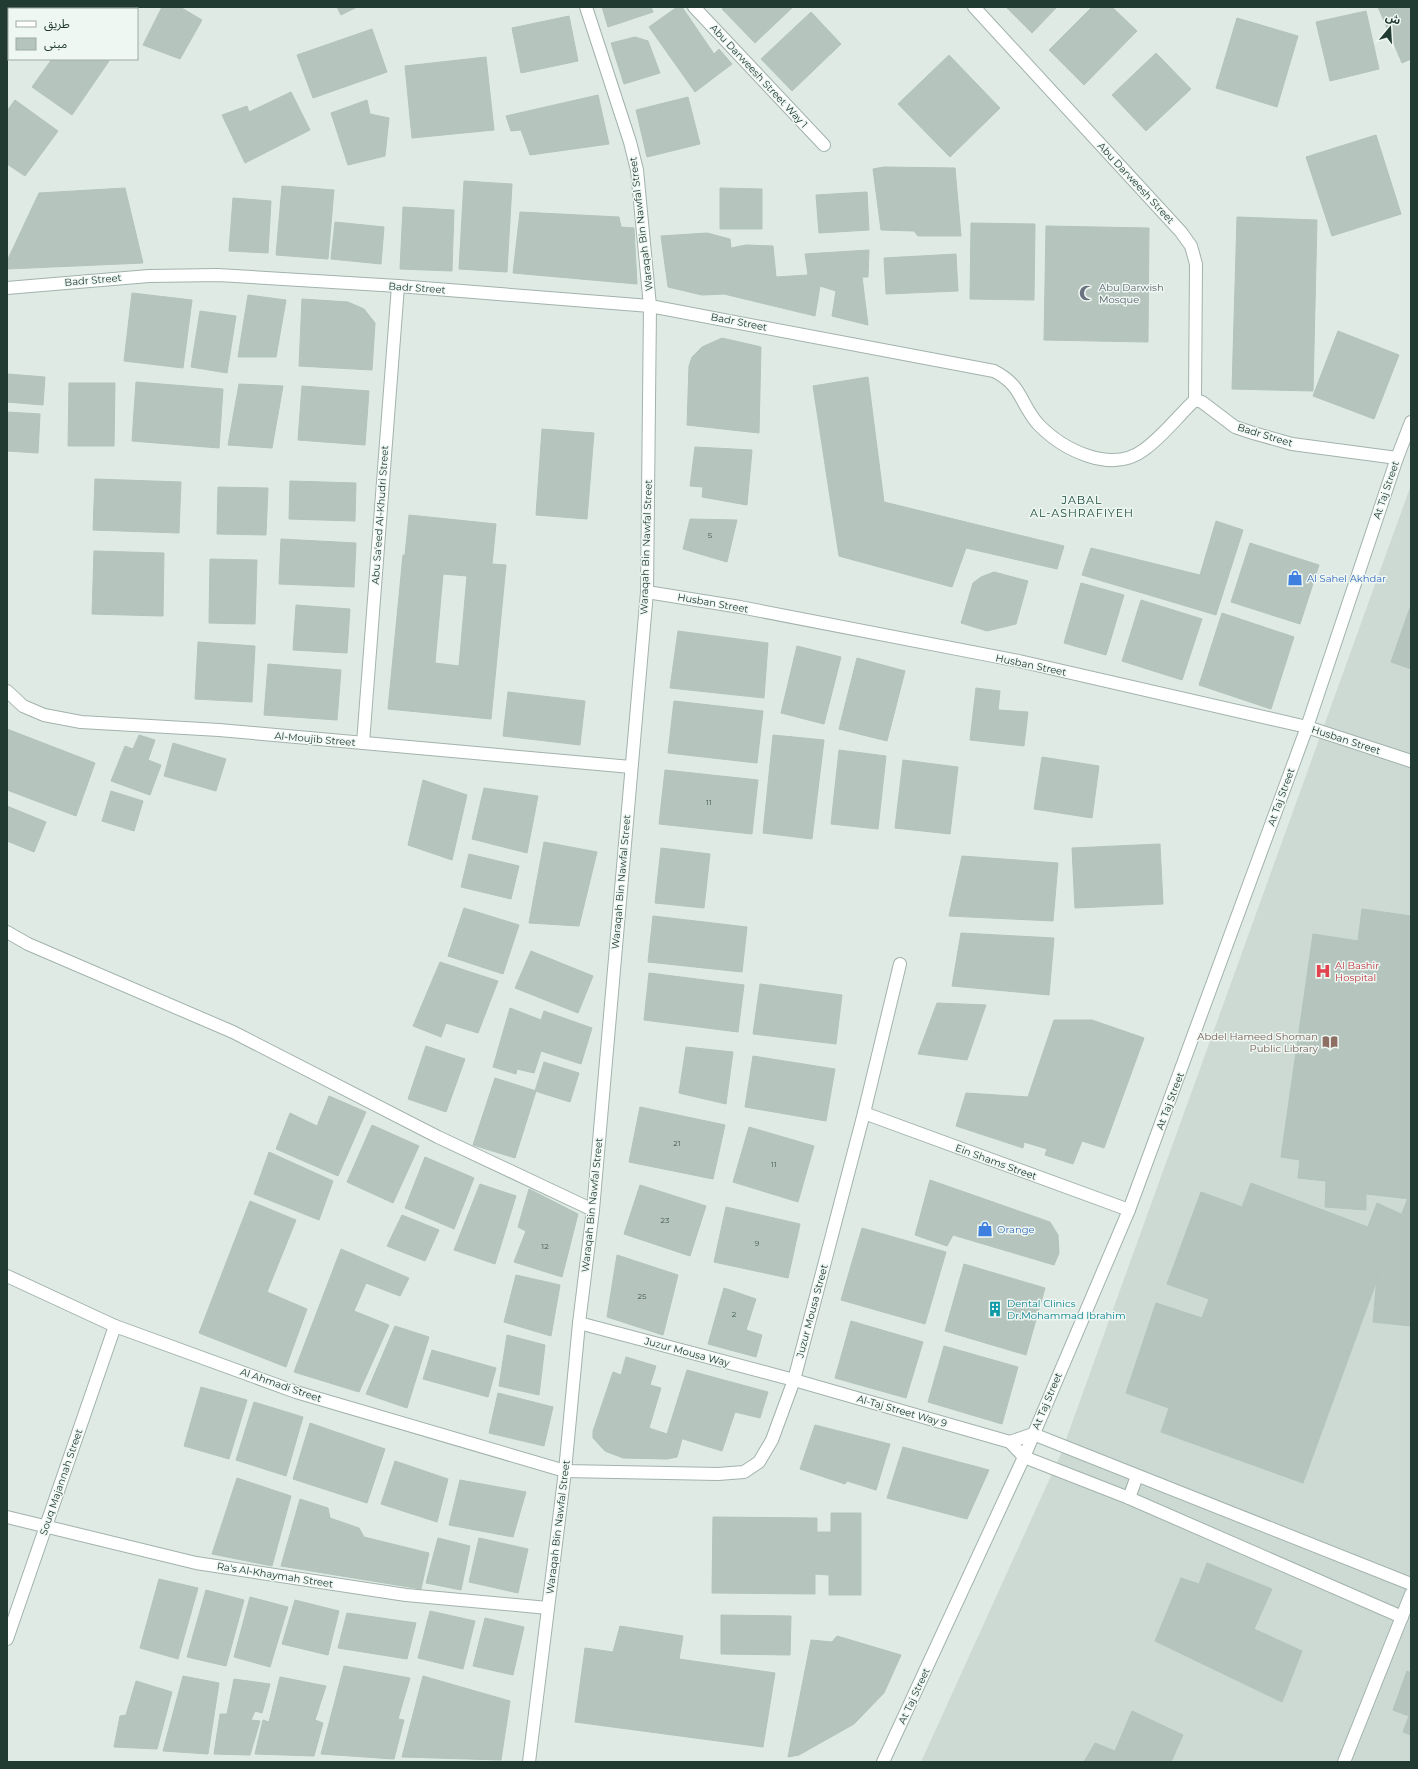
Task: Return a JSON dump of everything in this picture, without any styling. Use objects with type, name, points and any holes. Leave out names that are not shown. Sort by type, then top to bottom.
[{"type":"street","name":"Waraqah Bin Nawfal Street","points":[[529,1762],[565,1471],[579,1323],[593,1210],[647,592],[650,306],[637,170],[630,142],[586,7]]},
{"type":"street","name":"Abu Darweesh Street Way 1","points":[[694,7],[824,145]]},
{"type":"street","name":"Abu Darweesh Street","points":[[974,7],[1181,232],[1191,246],[1196,264],[1197,293],[1195,400]]},
{"type":"street","name":"Badr Street","points":[[7,288],[149,276],[202,275],[398,286],[650,306],[994,371],[1006,377],[1016,386],[1038,423],[1057,440],[1082,454],[1099,458],[1111,460],[1123,459],[1144,451],[1162,435],[1195,400],[1202,402],[1235,427],[1252,433],[1292,444],[1397,458]]},
{"type":"street","name":"Abu Sa'eed Al-Khudri Street","points":[[363,743],[398,286]]},
{"type":"street","name":"At Taj Street","points":[[883,1762],[1024,1457],[1128,1210],[1307,727],[1397,458],[1411,422]]},
{"type":"street","name":"Husban Street","points":[[647,592],[740,607],[1019,661],[1307,727],[1411,761]]},
{"type":"street","name":"Al-Moujib Street","points":[[7,691],[23,706],[44,715],[81,722],[218,730],[631,767]]},
{"type":"street","points":[[7,932],[28,944],[233,1032],[438,1137],[593,1210]]},
{"type":"street","name":"Juzur Mousa Street","points":[[565,1471],[718,1474],[744,1472],[759,1462],[772,1440],[794,1380],[864,1113],[900,964]]},
{"type":"street","name":"Ein Shams Street","points":[[864,1113],[1128,1210]]},
{"type":"street","name":"Al Ahmadi Street","points":[[7,1276],[115,1326],[296,1392],[565,1471]]},
{"type":"street","name":"Juzur Mousa Way","points":[[579,1323],[794,1380]]},
{"type":"street","name":"Souq Majannah Street","points":[[7,1639],[115,1326]]},
{"type":"street","name":"Al-Taj Street Way 9","points":[[794,1380],[1010,1442]]},
{"type":"street","points":[[1402,1617],[1129,1498],[1024,1457],[1010,1442],[1033,1434],[1411,1584]]},
{"type":"street","points":[[1129,1498],[1137,1476]]},
{"type":"street","name":"Ra's Al-Khaymah Street","points":[[7,1517],[196,1563],[406,1595],[548,1608]]},
{"type":"street","points":[[1344,1762],[1411,1594]]},
{"type":"shaded area","name":"Al Bashir Hospital","points":[[1411,485],[1411,1762],[921,1762],[1060,1456]]},
{"type":"building","points":[[81,7],[138,7],[137,8],[80,8]]},
{"type":"building","points":[[162,7],[180,7],[202,20],[180,59],[143,45]]},
{"type":"building","points":[[337,7],[357,7],[341,15]]},
{"type":"building","points":[[602,7],[651,7],[653,12],[608,27]]},
{"type":"building","points":[[677,7],[682,7],[714,54],[719,49],[732,64],[695,92],[649,27]]},
{"type":"building","points":[[725,7],[793,7],[755,43],[722,9]]},
{"type":"building","points":[[1006,7],[1057,7],[1032,33]]},
{"type":"building","points":[[1092,7],[1112,7],[1137,31],[1084,85],[1049,50]]},
{"type":"building","points":[[1378,7],[1411,7],[1411,59],[1402,63]]},
{"type":"building","points":[[1366,11],[1379,69],[1330,81],[1316,22]]},
{"type":"building","points":[[811,12],[841,44],[792,91],[761,59]]},
{"type":"building","points":[[569,16],[578,61],[521,73],[512,28]]},
{"type":"building","points":[[1237,18],[1298,36],[1277,107],[1216,88]]},
{"type":"building","points":[[372,29],[387,72],[313,98],[297,55]]},
{"type":"building","points":[[635,37],[648,41],[660,73],[624,84],[611,43]]},
{"type":"building","points":[[1156,53],[1191,89],[1146,131],[1112,95]]},
{"type":"building","points":[[949,55],[1000,108],[950,157],[898,104]]},
{"type":"building","points":[[486,57],[494,130],[412,138],[405,66]]},
{"type":"building","points":[[51,60],[109,61],[72,115],[32,87]]},
{"type":"building","points":[[291,92],[310,130],[245,163],[222,115],[247,106],[249,112]]},
{"type":"building","points":[[598,95],[609,144],[530,155],[521,130],[511,131],[506,116]]},
{"type":"building","points":[[688,97],[700,144],[647,157],[636,110]]},
{"type":"building","points":[[15,100],[58,131],[25,176],[7,164],[7,111]]},
{"type":"building","points":[[367,100],[370,114],[389,118],[385,156],[348,165],[331,113]]},
{"type":"building","points":[[1376,135],[1401,214],[1332,236],[1306,157]]},
{"type":"building","points":[[884,167],[955,168],[961,236],[918,236],[914,231],[881,230],[873,169]]},
{"type":"building","points":[[464,181],[512,184],[507,272],[459,269]]},
{"type":"building","points":[[282,186],[334,190],[328,259],[276,255]]},
{"type":"building","points":[[125,188],[143,263],[7,269],[7,261],[39,193]]},
{"type":"building","points":[[720,188],[762,189],[762,229],[720,229]]},
{"type":"building","points":[[867,192],[869,230],[819,233],[816,195]]},
{"type":"building","points":[[233,198],[271,201],[268,253],[229,251]]},
{"type":"building","points":[[403,207],[454,210],[452,271],[400,269]]},
{"type":"building","points":[[520,212],[619,217],[621,227],[634,228],[637,284],[513,273]]},
{"type":"building","points":[[1237,217],[1317,220],[1313,391],[1232,389]]},
{"type":"building","points":[[335,222],[384,227],[381,264],[331,259]]},
{"type":"building","points":[[971,223],[1035,224],[1034,300],[970,299]]},
{"type":"building","points":[[1046,226],[1149,228],[1148,342],[1044,340]]},
{"type":"building","points":[[707,233],[730,239],[731,248],[746,245],[773,246],[776,277],[808,275],[805,254],[869,250],[868,277],[862,277],[868,325],[832,316],[836,291],[820,286],[815,316],[724,294],[702,295],[668,287],[661,236]]},
{"type":"building","points":[[956,254],[958,291],[886,294],[884,258]]},
{"type":"building","points":[[132,293],[192,300],[183,368],[124,361]]},
{"type":"building","points":[[248,295],[286,300],[276,357],[238,357]]},
{"type":"building","points":[[302,299],[348,302],[364,309],[375,323],[372,370],[299,366]]},
{"type":"building","points":[[200,311],[236,316],[227,373],[191,367]]},
{"type":"building","points":[[1338,331],[1399,355],[1374,419],[1313,396]]},
{"type":"building","points":[[722,338],[761,347],[759,433],[687,425],[689,366],[692,357],[702,347]]},
{"type":"building","points":[[8,374],[45,377],[43,405],[7,402]]},
{"type":"building","points":[[868,377],[884,502],[1064,546],[1057,569],[966,548],[952,587],[839,556],[813,386]]},
{"type":"building","points":[[136,382],[223,389],[219,448],[132,441]]},
{"type":"building","points":[[69,383],[115,383],[114,446],[68,446]]},
{"type":"building","points":[[239,384],[283,386],[272,448],[228,445]]},
{"type":"building","points":[[302,386],[369,391],[365,445],[298,440]]},
{"type":"building","points":[[7,412],[40,414],[38,453],[7,451]]},
{"type":"building","points":[[542,429],[594,433],[587,519],[536,515]]},
{"type":"building","points":[[695,447],[752,450],[747,505],[702,497],[703,487],[690,486]]},
{"type":"building","points":[[95,479],[181,482],[179,533],[93,530]]},
{"type":"building","points":[[290,481],[356,483],[355,521],[289,519]]},
{"type":"building","points":[[218,487],[268,488],[266,535],[217,534]]},
{"type":"building","points":[[409,515],[496,524],[492,564],[506,565],[491,719],[388,709],[403,555],[405,555]],"holes":[[[443,574],[467,576],[459,666],[435,663]]]},
{"type":"building","points":[[690,519],[737,520],[727,562],[683,549]]},
{"type":"building","points":[[1216,521],[1243,530],[1216,615],[1082,575],[1091,548],[1200,575]]},
{"type":"building","points":[[281,539],[356,543],[354,587],[279,584]]},
{"type":"building","points":[[1250,543],[1319,565],[1300,624],[1231,602]]},
{"type":"building","points":[[94,551],[164,553],[163,616],[92,614]]},
{"type":"building","points":[[210,559],[257,560],[255,624],[209,623]]},
{"type":"building","points":[[994,572],[1028,581],[1016,624],[987,631],[961,623],[973,583],[981,577]]},
{"type":"building","points":[[1081,583],[1124,595],[1106,655],[1064,643]]},
{"type":"building","points":[[1141,600],[1202,619],[1182,680],[1122,661]]},
{"type":"building","points":[[296,605],[350,609],[347,653],[293,650]]},
{"type":"building","points":[[1411,605],[1411,669],[1391,662]]},
{"type":"building","points":[[1222,613],[1294,637],[1271,709],[1199,685]]},
{"type":"building","points":[[678,631],[768,643],[764,698],[670,688]]},
{"type":"building","points":[[198,642],[255,646],[252,702],[195,699]]},
{"type":"building","points":[[797,646],[841,657],[824,724],[781,713]]},
{"type":"building","points":[[857,658],[905,671],[887,741],[839,729]]},
{"type":"building","points":[[268,664],[341,670],[337,720],[264,715]]},
{"type":"building","points":[[976,688],[1000,691],[998,710],[1028,712],[1024,746],[970,740]]},
{"type":"building","points":[[508,692],[585,701],[580,745],[503,736]]},
{"type":"building","points":[[674,701],[763,711],[757,763],[668,753]]},
{"type":"building","points":[[7,729],[95,763],[76,816],[7,790]]},
{"type":"building","points":[[139,735],[155,740],[148,760],[161,765],[150,795],[111,781],[125,746],[133,749]]},
{"type":"building","points":[[773,735],[824,740],[812,839],[763,833]]},
{"type":"building","points":[[173,743],[226,759],[216,791],[164,776]]},
{"type":"building","points":[[839,750],[886,756],[878,829],[831,824]]},
{"type":"building","points":[[1042,757],[1099,766],[1092,818],[1034,809]]},
{"type":"building","points":[[903,760],[958,767],[950,834],[895,828]]},
{"type":"building","points":[[665,770],[758,780],[752,834],[659,824]]},
{"type":"building","points":[[423,780],[467,795],[452,860],[408,845]]},
{"type":"building","points":[[484,788],[538,796],[527,853],[472,839]]},
{"type":"building","points":[[111,791],[143,801],[134,831],[102,821]]},
{"type":"building","points":[[7,806],[46,822],[34,852],[7,841]]},
{"type":"building","points":[[544,842],[597,852],[579,926],[529,923]]},
{"type":"building","points":[[1160,844],[1163,904],[1075,908],[1072,848]]},
{"type":"building","points":[[661,848],[710,854],[704,908],[655,903]]},
{"type":"building","points":[[469,854],[519,866],[511,899],[461,887]]},
{"type":"building","points":[[962,856],[1058,863],[1053,921],[949,916]]},
{"type":"building","points":[[464,908],[519,925],[503,974],[448,956]]},
{"type":"building","points":[[1362,909],[1411,916],[1411,1199],[1366,1194],[1366,1210],[1325,1207],[1326,1181],[1298,1178],[1300,1160],[1281,1157],[1313,934],[1358,941]]},
{"type":"building","points":[[653,916],[747,927],[742,972],[648,962]]},
{"type":"building","points":[[961,933],[1054,938],[1049,995],[952,986]]},
{"type":"building","points":[[531,951],[593,976],[578,1013],[515,988]]},
{"type":"building","points":[[440,962],[498,981],[478,1033],[446,1023],[441,1037],[413,1026]]},
{"type":"building","points":[[649,973],[744,985],[738,1032],[644,1020]]},
{"type":"building","points":[[760,984],[842,995],[836,1044],[753,1034]]},
{"type":"building","points":[[937,1003],[986,1005],[967,1060],[918,1054]]},
{"type":"building","points":[[510,1008],[541,1020],[544,1011],[592,1028],[581,1064],[541,1051],[534,1073],[517,1069],[516,1074],[493,1067]]},
{"type":"building","points":[[1054,1020],[1092,1020],[1144,1038],[1104,1148],[1082,1141],[1073,1164],[1045,1155],[1047,1149],[1024,1142],[1023,1148],[956,1126],[966,1093],[1028,1097]]},
{"type":"building","points":[[426,1046],[465,1059],[446,1112],[408,1099]]},
{"type":"building","points":[[686,1047],[733,1052],[726,1104],[679,1093]]},
{"type":"building","points":[[753,1056],[835,1069],[826,1121],[745,1107]]},
{"type":"building","points":[[544,1062],[579,1073],[570,1102],[535,1091]]},
{"type":"building","points":[[495,1078],[536,1091],[515,1158],[473,1145]]},
{"type":"building","points":[[329,1096],[366,1112],[338,1176],[276,1149],[290,1113],[317,1126]]},
{"type":"building","points":[[640,1107],[725,1125],[713,1179],[629,1162]]},
{"type":"building","points":[[372,1125],[419,1146],[393,1203],[347,1182]]},
{"type":"building","points":[[749,1127],[814,1146],[798,1202],[733,1182]]},
{"type":"building","points":[[269,1152],[333,1181],[319,1220],[254,1194]]},
{"type":"building","points":[[425,1157],[474,1178],[454,1229],[405,1208]]},
{"type":"building","name":"Orange","points":[[930,1180],[1050,1222],[1058,1235],[1059,1253],[1054,1265],[953,1235],[947,1246],[915,1235]]},
{"type":"building","points":[[1251,1183],[1368,1227],[1377,1203],[1401,1214],[1303,1483],[1161,1432],[1169,1408],[1126,1393],[1156,1303],[1202,1318],[1209,1299],[1167,1284],[1201,1192],[1242,1207]]},
{"type":"building","points":[[480,1184],[516,1196],[495,1264],[454,1250]]},
{"type":"building","points":[[640,1185],[706,1206],[690,1256],[624,1234]]},
{"type":"building","points":[[529,1189],[578,1214],[562,1277],[514,1262],[526,1231],[518,1227]]},
{"type":"building","points":[[1408,1198],[1411,1199],[1411,1326],[1373,1322],[1377,1277]]},
{"type":"building","points":[[250,1201],[296,1220],[267,1292],[307,1309],[286,1367],[199,1333]]},
{"type":"building","points":[[726,1207],[800,1224],[788,1278],[714,1262]]},
{"type":"building","points":[[402,1215],[439,1230],[425,1261],[387,1246]]},
{"type":"building","points":[[862,1228],[946,1252],[925,1324],[841,1300]]},
{"type":"building","points":[[341,1249],[409,1278],[400,1296],[366,1283],[354,1311],[389,1325],[359,1392],[294,1372]]},
{"type":"building","points":[[617,1255],[678,1275],[663,1335],[607,1317]]},
{"type":"building","name":"Dental Clinics Dr.Mohammad Ibrahim","points":[[964,1264],[1045,1288],[1026,1355],[945,1331]]},
{"type":"building","points":[[516,1275],[560,1285],[551,1336],[504,1322]]},
{"type":"building","points":[[724,1288],[756,1299],[746,1330],[762,1335],[756,1357],[708,1344]]},
{"type":"building","points":[[851,1321],[923,1342],[906,1398],[835,1378]]},
{"type":"building","points":[[395,1326],[429,1337],[407,1408],[366,1394]]},
{"type":"building","points":[[507,1335],[545,1345],[539,1395],[499,1386]]},
{"type":"building","points":[[944,1346],[1018,1367],[1002,1424],[928,1402]]},
{"type":"building","points":[[432,1350],[496,1368],[488,1397],[423,1379]]},
{"type":"building","points":[[626,1357],[656,1366],[650,1385],[661,1388],[649,1428],[682,1439],[677,1457],[667,1459],[623,1458],[605,1451],[593,1438],[593,1431],[613,1372],[621,1375]]},
{"type":"building","points":[[687,1370],[768,1392],[760,1418],[735,1412],[722,1451],[667,1434]]},
{"type":"building","points":[[201,1387],[247,1400],[229,1459],[184,1446]]},
{"type":"building","points":[[498,1393],[553,1407],[544,1446],[489,1433]]},
{"type":"building","points":[[254,1402],[303,1417],[286,1476],[236,1460]]},
{"type":"building","points":[[310,1423],[385,1449],[367,1503],[293,1479]]},
{"type":"building","points":[[815,1425],[890,1444],[876,1490],[847,1481],[845,1484],[800,1469]]},
{"type":"building","points":[[903,1447],[989,1470],[967,1519],[887,1498]]},
{"type":"building","points":[[395,1461],[448,1479],[437,1522],[381,1504]]},
{"type":"building","points":[[237,1478],[291,1496],[272,1566],[212,1554]]},
{"type":"building","points":[[460,1480],[526,1492],[513,1537],[449,1525]]},
{"type":"building","points":[[300,1499],[328,1508],[330,1518],[359,1528],[364,1537],[429,1553],[421,1589],[281,1566]]},
{"type":"building","points":[[831,1513],[861,1513],[861,1595],[829,1595],[829,1575],[815,1574],[815,1594],[712,1593],[713,1517],[817,1518],[817,1532],[831,1532]]},
{"type":"building","points":[[438,1538],[470,1546],[461,1590],[426,1583]]},
{"type":"building","points":[[479,1538],[528,1549],[518,1593],[469,1582]]},
{"type":"building","points":[[1207,1563],[1272,1589],[1254,1629],[1302,1651],[1282,1702],[1155,1641],[1181,1578],[1199,1584]]},
{"type":"building","points":[[159,1579],[198,1588],[178,1659],[140,1648]]},
{"type":"building","points":[[206,1590],[244,1600],[226,1666],[187,1657]]},
{"type":"building","points":[[250,1597],[288,1607],[270,1667],[234,1657]]},
{"type":"building","points":[[295,1600],[339,1611],[328,1655],[282,1644]]},
{"type":"building","points":[[430,1611],[475,1621],[463,1669],[418,1658]]},
{"type":"building","points":[[347,1613],[416,1623],[407,1659],[338,1648]]},
{"type":"building","points":[[721,1615],[791,1616],[790,1655],[721,1654]]},
{"type":"building","points":[[485,1618],[524,1627],[513,1675],[473,1666]]},
{"type":"building","points":[[620,1626],[683,1636],[679,1659],[775,1673],[763,1747],[575,1722],[585,1648],[613,1652]]},
{"type":"building","points":[[837,1636],[901,1655],[884,1693],[854,1724],[799,1755],[788,1757],[811,1640],[832,1642]]},
{"type":"building","points":[[344,1666],[410,1678],[398,1719],[404,1720],[394,1759],[321,1754]]},
{"type":"building","points":[[1407,1671],[1411,1673],[1411,1735],[1403,1732],[1409,1716],[1393,1710]]},
{"type":"building","points":[[183,1676],[219,1683],[208,1754],[163,1751]]},
{"type":"building","points":[[423,1676],[510,1701],[501,1760],[402,1757]]},
{"type":"building","points":[[280,1677],[326,1686],[315,1720],[323,1723],[314,1756],[255,1754],[263,1720],[269,1722]]},
{"type":"building","points":[[234,1679],[270,1684],[262,1713],[255,1711],[251,1720],[260,1721],[250,1755],[214,1754],[220,1714],[227,1714]]},
{"type":"building","points":[[136,1681],[172,1692],[157,1749],[114,1747],[120,1716],[126,1715]]},
{"type":"building","points":[[1132,1711],[1183,1735],[1171,1762],[1084,1762],[1095,1743],[1115,1751]]},
{"type":"place","name":"Abu Darwish Mosque","points":[[1087,293]]},
{"type":"place","name":"Al Sahel Akhdar","points":[[1295,578]]},
{"type":"place","name":"Al Bashir Hospital","points":[[1323,971]]},
{"type":"place","name":"Abdel Hameed Shoman Public Library","points":[[1330,1042]]},
{"type":"place","name":"Orange","points":[[985,1229]]},
{"type":"place","name":"Dental Clinics Dr.Mohammad Ibrahim","points":[[995,1309]]},
{"type":"district","name":"JABAL AL-ASHRAFIYEH","points":[[1082,506]]}]
